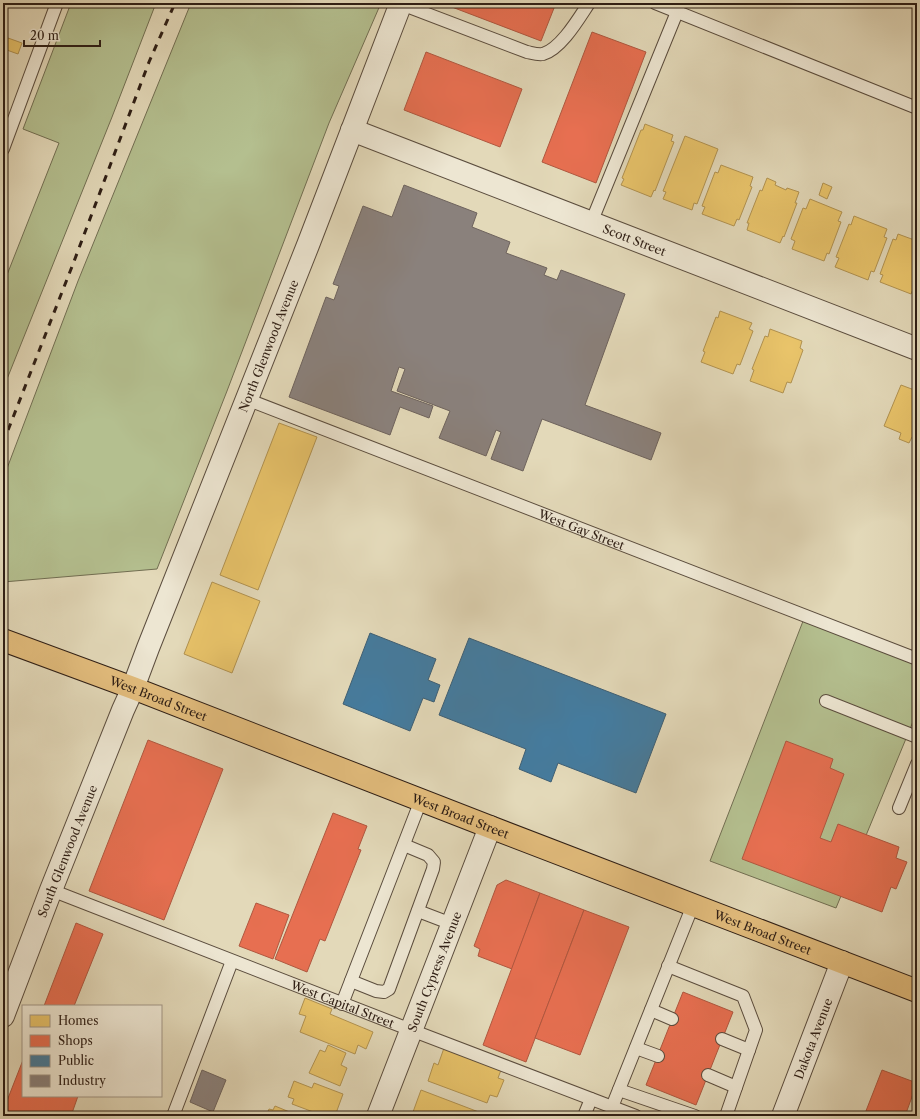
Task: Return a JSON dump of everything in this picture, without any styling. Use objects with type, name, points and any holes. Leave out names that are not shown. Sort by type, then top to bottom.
[{"type":"main road","name":"West Broad Street","points":[[3,640],[133,688],[917,991]]},
{"type":"street","name":"North Glenwood Avenue","points":[[133,688],[401,3]]},
{"type":"street","name":"Scott Street","points":[[352,130],[917,349]]},
{"type":"street","name":"South Glenwood Avenue","points":[[3,1016],[51,890],[133,688]]},
{"type":"street","name":"South Cypress Avenue","points":[[378,1116],[490,826]]},
{"type":"street","name":"Dakota Avenue","points":[[783,1116],[842,962]]},
{"type":"lane","points":[[3,149],[7,123],[57,3]]},
{"type":"lane","points":[[401,3],[527,52],[542,55],[550,51],[559,43],[577,22],[589,3]]},
{"type":"lane","points":[[655,3],[917,108]]},
{"type":"lane","points":[[591,223],[677,12]]},
{"type":"lane","name":"West Gay Street","points":[[246,399],[917,659]]},
{"type":"lane","points":[[826,701],[917,737]]},
{"type":"lane","points":[[899,808],[917,764]]},
{"type":"lane","points":[[342,1004],[421,800]]},
{"type":"lane","points":[[350,981],[376,991],[384,992],[389,988],[433,869],[434,862],[428,855],[404,845]]},
{"type":"lane","name":"West Capital Street","points":[[51,890],[342,1004],[636,1116]]},
{"type":"lane","points":[[612,1107],[693,905]]},
{"type":"lane","points":[[418,911],[452,924]]},
{"type":"lane","points":[[173,1116],[232,961]]},
{"type":"lane","points":[[668,966],[743,996],[756,1030],[726,1116]]},
{"type":"lane","points":[[651,1010],[672,1019]]},
{"type":"lane","points":[[722,1039],[749,1050]]},
{"type":"lane","points":[[636,1048],[658,1056]]},
{"type":"lane","points":[[708,1076],[736,1087]]},
{"type":"lane","points":[[619,1090],[695,1116]]},
{"type":"lane","points":[[584,1116],[591,1099]]},
{"type":"green space","points":[[71,3],[156,3],[3,389],[3,285],[59,143],[23,129]]},
{"type":"green space","points":[[191,3],[381,3],[329,123],[227,391],[157,569],[3,582],[3,479],[78,281]]},
{"type":"green space","points":[[805,616],[917,659],[917,712],[836,908],[710,861]]},
{"type":"building: Homes","points":[[8,38],[22,43],[18,54],[4,49]]},
{"type":"building: Homes","points":[[645,124],[673,135],[671,141],[674,142],[655,191],[654,190],[651,197],[621,185],[624,179],[622,178],[641,130],[643,130]]},
{"type":"building: Homes","points":[[685,136],[718,149],[697,204],[694,203],[692,210],[663,199],[666,192],[663,191]]},
{"type":"building: Homes","points":[[721,165],[753,177],[750,186],[752,187],[739,220],[737,219],[734,226],[702,214],[705,207],[702,206],[715,172],[718,173]]},
{"type":"building: Homes","points":[[767,178],[776,182],[775,185],[786,190],[787,188],[799,192],[795,203],[797,203],[784,237],[783,236],[780,243],[747,230],[749,223],[747,223],[760,190],[762,191]]},
{"type":"building: Homes","points":[[823,183],[832,187],[827,199],[819,195]]},
{"type":"building: Homes","points":[[810,199],[842,212],[838,221],[841,222],[829,254],[827,253],[824,261],[792,249],[795,241],[791,239],[803,208],[806,209]]},
{"type":"building: Homes","points":[[854,216],[887,229],[884,237],[887,238],[874,272],[871,271],[868,280],[835,267],[839,258],[836,257],[849,224],[851,225]]},
{"type":"building: Homes","points":[[898,234],[917,241],[917,288],[914,287],[911,294],[880,282],[883,275],[880,274],[893,239],[896,240]]},
{"type":"building: Homes","points":[[720,311],[752,323],[749,329],[753,331],[740,365],[737,364],[733,374],[701,362],[705,352],[703,351],[716,317],[718,318]]},
{"type":"building: Homes","points":[[770,329],[802,341],[800,348],[803,350],[791,383],[787,382],[783,393],[750,381],[754,370],[752,369],[765,336],[768,337]]},
{"type":"building: Homes","points":[[901,385],[917,391],[917,436],[916,438],[912,437],[909,443],[899,439],[901,433],[884,426]]},
{"type":"building: Homes","points":[[279,423],[317,437],[258,590],[220,575]]},
{"type":"building: Homes","points":[[212,582],[260,601],[232,673],[184,654]]},
{"type":"building: Homes","points":[[305,998],[332,1009],[330,1014],[373,1032],[366,1049],[358,1045],[355,1054],[300,1032],[306,1016],[299,1014]]},
{"type":"building: Homes","points":[[328,1045],[346,1053],[341,1065],[347,1068],[340,1086],[309,1073],[320,1050],[325,1052]]},
{"type":"building: Homes","points":[[444,1048],[501,1070],[498,1078],[504,1080],[497,1097],[490,1095],[487,1103],[428,1081],[434,1063],[438,1065]]},
{"type":"building: Homes","points":[[294,1081],[312,1088],[314,1083],[343,1094],[335,1116],[329,1114],[329,1116],[324,1116],[292,1104],[294,1099],[288,1097]]},
{"type":"building: Homes","points":[[421,1090],[484,1114],[483,1116],[424,1116],[413,1112]]},
{"type":"building: Homes","points":[[275,1106],[292,1113],[291,1115],[293,1116],[266,1116],[269,1109],[273,1110]]},
{"type":"building: Shops","points":[[556,3],[541,41],[444,4]]},
{"type":"building: Shops","points":[[592,32],[646,52],[596,183],[542,162]]},
{"type":"building: Shops","points":[[426,52],[522,89],[500,147],[404,110]]},
{"type":"building: Shops","points":[[148,740],[223,769],[164,920],[89,891]]},
{"type":"building: Shops","points":[[786,741],[833,759],[830,768],[844,774],[820,838],[831,842],[838,824],[899,847],[896,858],[907,862],[896,889],[891,887],[882,912],[742,859]]},
{"type":"building: Shops","points":[[333,813],[367,826],[358,849],[361,850],[325,941],[320,939],[307,972],[275,959]]},
{"type":"building: Shops","points":[[506,880],[540,893],[512,969],[478,956],[480,949],[474,946],[497,885]]},
{"type":"building: Shops","points":[[540,893],[584,910],[526,1062],[483,1045]]},
{"type":"building: Shops","points":[[256,903],[289,915],[273,959],[239,946]]},
{"type":"building: Shops","points":[[584,910],[629,927],[580,1055],[535,1038]]},
{"type":"building: Shops","points":[[76,923],[103,934],[74,1005],[44,1005]]},
{"type":"building: Shops","points":[[683,992],[733,1012],[696,1105],[646,1085]]},
{"type":"building: Shops","points":[[22,1063],[22,1097],[78,1097],[71,1116],[3,1116],[3,1111]]},
{"type":"building: Shops","points":[[882,1070],[917,1083],[905,1116],[864,1116]]},
{"type":"building: Public","points":[[370,633],[436,659],[428,680],[440,685],[434,702],[423,698],[410,731],[343,704]]},
{"type":"building: Public","points":[[469,638],[666,714],[636,793],[558,763],[551,782],[519,769],[526,749],[439,715]]},
{"type":"building: Industry","points":[[404,185],[477,213],[472,227],[510,242],[506,253],[547,268],[544,275],[557,280],[561,270],[625,294],[585,405],[661,433],[651,460],[542,419],[523,471],[491,459],[501,432],[496,430],[486,456],[439,438],[450,411],[397,391],[405,369],[399,367],[391,391],[433,406],[429,418],[400,407],[390,435],[289,397],[326,297],[334,300],[339,286],[333,284],[363,206],[392,217]]},
{"type":"building: Industry","points":[[202,1070],[226,1080],[213,1112],[190,1102]]},
{"type":"railway","points":[[3,443],[73,264],[149,62],[175,3]]}]
